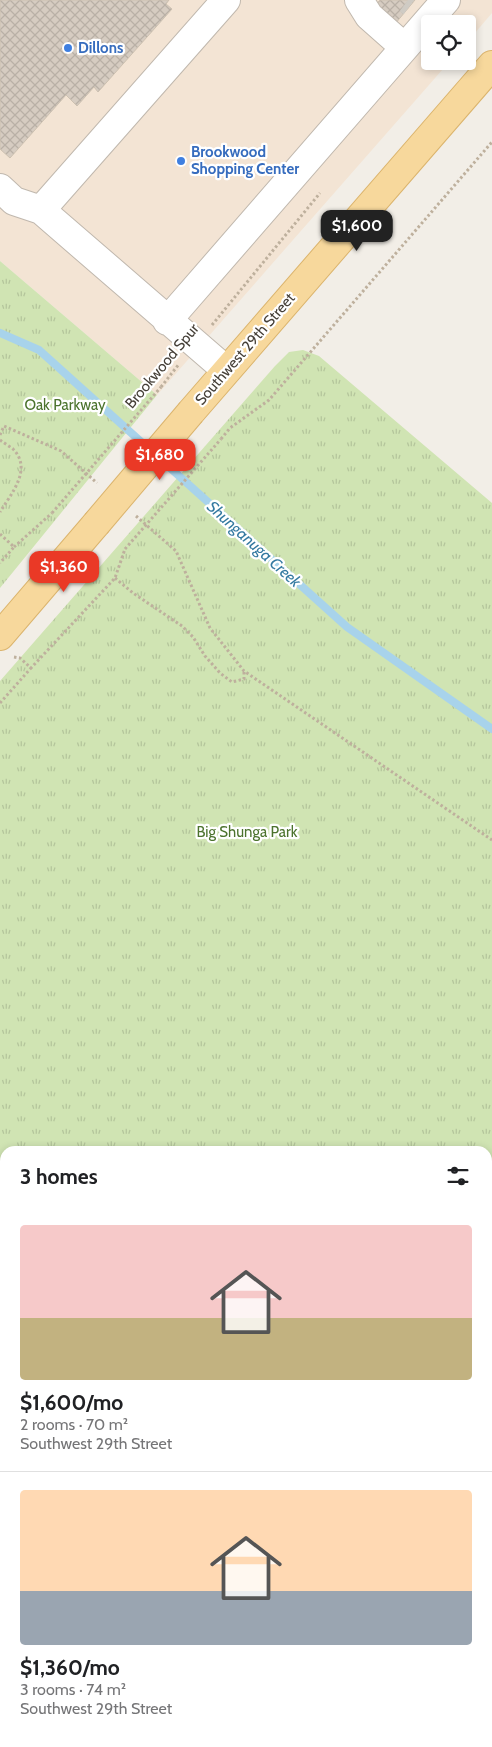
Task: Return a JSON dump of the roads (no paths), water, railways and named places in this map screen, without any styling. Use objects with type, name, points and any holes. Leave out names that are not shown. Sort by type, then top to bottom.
[{"type":"main road","name":"Southwest 29th Street","points":[[3,646],[96,524],[226,370],[492,65]]},
{"type":"lane","points":[[41,210],[226,0]]},
{"type":"lane","points":[[359,0],[368,16],[404,47]]},
{"type":"lane","points":[[168,321],[404,47],[429,7]]},
{"type":"lane","points":[[0,188],[14,200],[41,210],[226,370]]},
{"type":"waterway","name":"Shunganuga Creek","points":[[0,333],[39,350],[347,627],[492,729]]},
{"type":"tunnel","points":[[408,0],[412,3]]},
{"type":"place","name":"Dillons","points":[[68,48]]},
{"type":"place","name":"Brookwood Shopping Center","points":[[181,161]]},
{"type":"park label","name":"Oak Parkway","points":[[65,405]]},
{"type":"park label","name":"Big Shunga Park","points":[[247,832]]}]
